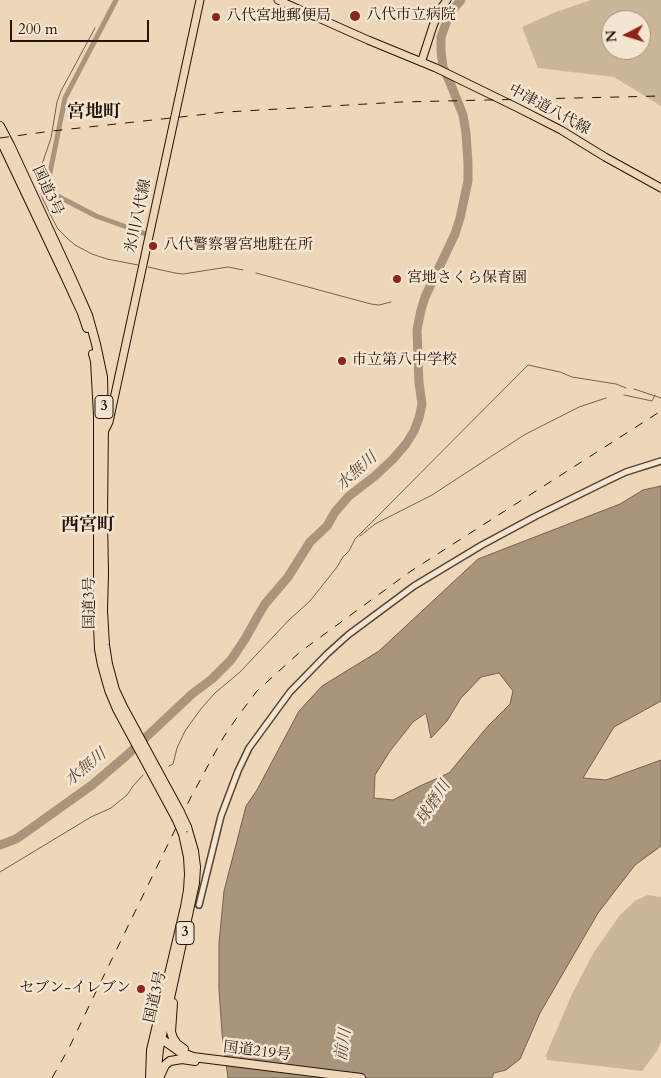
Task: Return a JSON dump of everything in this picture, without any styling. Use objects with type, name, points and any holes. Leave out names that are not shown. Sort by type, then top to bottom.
[{"type":"highway","name":"国道3号","points":[[0,126],[88,315],[103,377],[104,414],[101,432],[98,626],[102,665],[109,690],[178,815],[194,851],[195,883],[173,984],[158,1037],[151,1050],[150,1078]]},
{"type":"highway","name":"国道3号","points":[[0,139],[82,313],[95,360],[104,414]]},
{"type":"highway","name":"国道3号","points":[[158,1078],[158,1037],[188,890],[189,874],[185,830]]},
{"type":"highway","points":[[173,984],[171,1032],[177,1044],[193,1057]]},
{"type":"highway","name":"国道219号","points":[[158,1037],[180,1052],[193,1057],[361,1078]]},
{"type":"highway","points":[[158,1078],[165,1065],[170,1061],[206,1059]]},
{"type":"main road","name":"氷川八代線","points":[[104,414],[200,0]]},
{"type":"main road","points":[[278,0],[420,62],[439,11],[447,0]]},
{"type":"main road","name":"中津道八代線","points":[[420,62],[436,68],[561,130],[661,188]]},
{"type":"street","points":[[199,906],[221,816],[238,770],[249,748],[290,692],[327,654],[348,635],[414,586],[482,545],[607,480],[661,461]]},
{"type":"shaded area","points":[[591,0],[661,0],[661,106],[614,77],[538,68],[522,27],[553,13]]},
{"type":"shaded area","points":[[648,895],[661,897],[661,1042],[657,1051],[642,1071],[547,1060],[546,1055],[572,994],[594,952],[620,915],[636,900]]},
{"type":"water","points":[[661,486],[661,701],[614,727],[583,778],[606,780],[661,760],[661,846],[635,865],[598,913],[540,1013],[520,1059],[506,1070],[494,1073],[492,1078],[228,1078],[219,989],[219,943],[224,891],[246,806],[257,790],[299,711],[322,686],[379,651],[478,559],[620,504],[643,490]],"holes":[[[499,673],[513,691],[510,704],[488,726],[449,773],[393,800],[374,798],[375,775],[390,751],[413,722],[426,713],[431,738],[447,721],[461,698],[481,677]]]},
{"type":"waterway","points":[[116,0],[65,98],[47,188],[48,191],[96,216],[146,234]]},
{"type":"waterway","name":"水無川","points":[[0,845],[16,839],[92,785],[192,694],[212,679],[231,660],[265,604],[288,577],[310,542],[327,526],[335,512],[349,496],[393,459],[414,431],[422,404],[419,383],[417,330],[421,310],[425,297],[455,234],[468,181],[466,133],[463,115],[443,67],[441,51],[441,37],[450,13],[461,0]]},
{"type":"waterway","points":[[95,28],[57,102],[51,138],[40,170],[40,190],[58,229],[75,245],[107,259],[138,265]]},
{"type":"waterway","points":[[148,267],[183,274],[228,267],[243,270]]},
{"type":"waterway","points":[[256,273],[371,304],[379,305],[391,302]]},
{"type":"waterway","points":[[169,766],[173,764],[177,748],[185,731],[215,693],[240,672],[289,620],[310,601],[349,551],[355,539],[528,365],[560,372],[572,377],[616,384],[626,388]]},
{"type":"waterway","points":[[634,389],[661,398]]},
{"type":"waterway","points":[[624,395],[652,401],[655,395]]},
{"type":"waterway","points":[[360,536],[375,524],[432,495],[524,435],[579,407],[606,398]]},
{"type":"waterway","points":[[0,872],[91,817],[111,808],[127,795],[143,775]]},
{"type":"railway","points":[[0,138],[226,112],[401,102],[661,96]]},
{"type":"railway","points":[[52,1078],[69,1048],[191,797],[223,738],[257,691],[300,652],[411,571],[661,411]]},
{"type":"place","name":"八代市立病院","points":[[355,16]]},
{"type":"place","name":"八代宮地郵便局","points":[[216,17]]},
{"type":"place","name":"八代警察署宮地駐在所","points":[[153,246]]},
{"type":"place","name":"宮地さくら保育園","points":[[397,279]]},
{"type":"place","name":"市立第八中学校","points":[[342,361]]},
{"type":"place","name":"セブン-イレブン","points":[[141,989]]},
{"type":"district","name":"宮地町","points":[[94,113]]},
{"type":"district","name":"西宮町","points":[[88,526]]},
{"type":"water label","name":"球磨川","points":[[434,803]]},
{"type":"water label","name":"前川","points":[[344,1045]]}]
